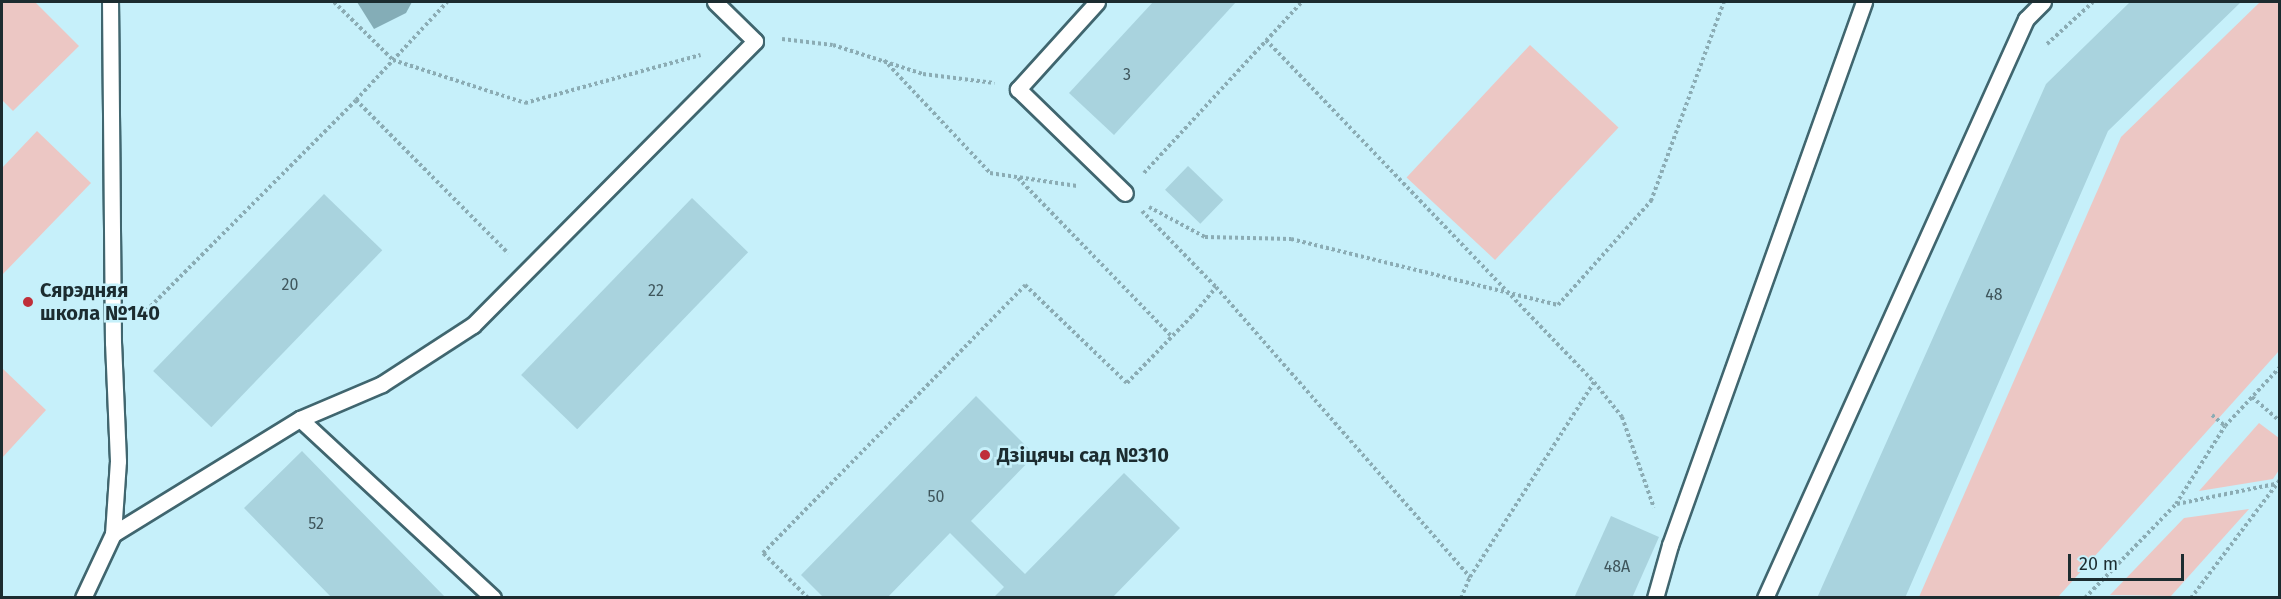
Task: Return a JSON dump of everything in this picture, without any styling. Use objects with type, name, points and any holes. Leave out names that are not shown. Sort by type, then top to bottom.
[{"type":"lane","points":[[87,595],[113,534],[118,461],[113,343],[110,2]]},
{"type":"lane","points":[[113,534],[300,419],[382,384],[473,325],[527,273],[755,40],[715,2]]},
{"type":"lane","points":[[1097,2],[1018,89],[1125,194]]},
{"type":"lane","points":[[1655,597],[1670,545],[1864,2]]},
{"type":"lane","points":[[1765,597],[2026,19],[2043,2]]},
{"type":"lane","points":[[300,419],[493,597]]},
{"type":"path","points":[[334,2],[393,60],[525,104],[709,53]]},
{"type":"path","points":[[113,343],[356,100],[447,2]]},
{"type":"path","points":[[1125,194],[1302,2]]},
{"type":"path","points":[[884,60],[990,173],[1125,194],[1205,237],[1291,238],[1558,304],[1651,201],[1724,2]]},
{"type":"path","points":[[755,40],[790,39],[833,45],[923,74],[997,83]]},
{"type":"path","points":[[1266,40],[1594,382],[1622,417],[1656,514]]},
{"type":"path","points":[[356,100],[527,273]]},
{"type":"path","points":[[1017,177],[1172,337]]},
{"type":"path","points":[[1125,194],[1216,287],[1470,577]]},
{"type":"path","points":[[808,597],[763,553],[1025,285],[1127,383],[1216,287]]},
{"type":"path","points":[[2085,597],[2176,504],[2225,426],[2280,367]]},
{"type":"path","points":[[1461,597],[1470,577],[1594,382]]},
{"type":"path","points":[[2252,397],[2280,421]]},
{"type":"path","points":[[2212,415],[2225,426]]},
{"type":"path","points":[[2176,504],[2278,482]]},
{"type":"path","points":[[2191,597],[2278,482]]},
{"type":"shaded area","points":[[2,2],[35,2],[79,46],[13,111],[2,100]]},
{"type":"shaded area","points":[[2260,2],[2279,2],[2279,351],[2058,597],[1919,597],[2121,137]]},
{"type":"shaded area","points":[[1530,45],[1618,128],[1495,260],[1407,177]]},
{"type":"shaded area","points":[[37,131],[91,183],[2,275],[2,168]]},
{"type":"shaded area","points":[[2,368],[46,410],[2,458]]},
{"type":"shaded area","points":[[2259,423],[2279,438],[2279,470],[2273,479],[2199,491]]},
{"type":"shaded area","points":[[2249,509],[2171,596],[2110,595],[2184,518]]},
{"type":"water","points":[[357,2],[412,2],[406,13],[374,29]]},
{"type":"building","points":[[1153,2],[1236,2],[1114,135],[1069,93]]},
{"type":"building","points":[[2130,2],[2241,2],[2108,131],[1905,598],[1817,598],[2046,84]]},
{"type":"building","points":[[1188,166],[1223,200],[1200,224],[1165,190]]},
{"type":"building","points":[[324,194],[382,250],[211,427],[153,371]]},
{"type":"building","points":[[692,198],[748,252],[577,429],[521,375]]},
{"type":"building","points":[[976,396],[1035,455],[971,521],[1025,574],[1124,473],[1180,528],[1112,598],[993,598],[1004,587],[950,533],[887,598],[824,598],[801,575]]},
{"type":"building","points":[[302,451],[446,598],[332,598],[244,508]]},
{"type":"building","points":[[1611,516],[1659,537],[1632,598],[1574,598]]},
{"type":"place","name":"Сярэдняя школа №140","points":[[28,302]]},
{"type":"place","name":"Дзіцячы сад №310","points":[[985,455]]}]
